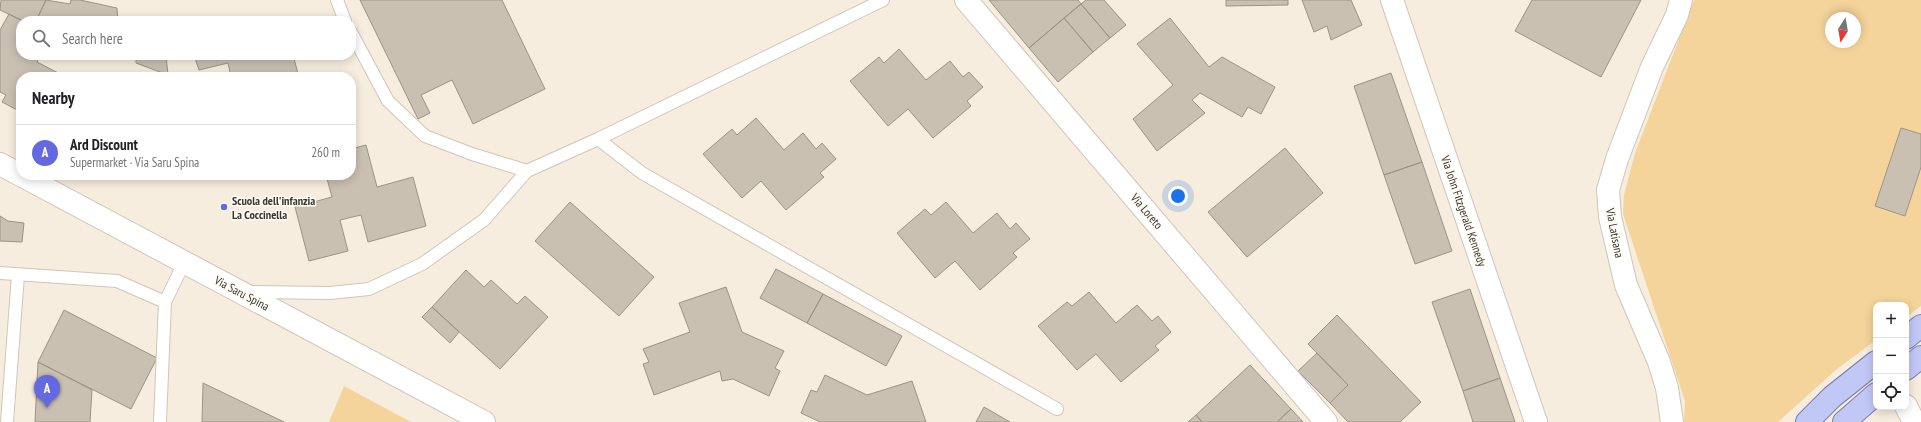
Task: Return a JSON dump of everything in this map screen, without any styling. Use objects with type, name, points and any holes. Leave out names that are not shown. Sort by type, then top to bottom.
[{"type":"main road","points":[[1909,336],[1921,326]]},
{"type":"main road","points":[[1909,367],[1921,357]]},
{"type":"main road","points":[[1807,422],[1832,397],[1873,364]]},
{"type":"main road","points":[[1844,422],[1873,397]]},
{"type":"street","name":"Via Loreto","points":[[966,0],[1326,422]]},
{"type":"street","name":"Via John Fitzgerald Kennedy","points":[[1392,0],[1536,422]]},
{"type":"street","name":"Via Latisana","points":[[1672,422],[1667,388],[1659,362],[1626,285],[1610,217],[1608,190],[1616,158],[1681,0]]},
{"type":"street","name":"Via Saru Spina","points":[[0,164],[16,173]]},
{"type":"street","name":"Via Saru Spina","points":[[30,180],[484,422]]},
{"type":"street","points":[[1908,410],[1914,422]]},
{"type":"lane","points":[[337,0],[343,16]]},
{"type":"lane","points":[[239,292],[330,293],[369,289],[422,264],[484,220],[527,171],[598,140],[883,0]]},
{"type":"lane","points":[[356,41],[388,101],[425,136],[472,154],[527,171]]},
{"type":"lane","points":[[598,140],[642,173],[1056,409]]},
{"type":"lane","points":[[160,422],[165,302],[184,263]]},
{"type":"lane","points":[[0,273],[117,281],[165,302]]},
{"type":"lane","points":[[7,422],[18,275]]},
{"type":"shaded area","points":[[1694,0],[1921,0],[1921,306],[1909,315],[1909,302],[1873,302],[1873,342],[1837,369],[1778,422],[1684,422],[1685,401],[1623,214],[1624,195],[1635,153]]},
{"type":"shaded area","points":[[344,386],[411,422],[329,422]]},
{"type":"building","points":[[1,0],[46,0],[38,16],[16,16],[16,18],[0,10]]},
{"type":"building","points":[[46,0],[70,4],[71,0],[80,0],[117,8],[118,16],[38,16]]},
{"type":"building","points":[[360,0],[502,0],[545,89],[473,124],[452,80],[421,95],[430,113],[418,119]]},
{"type":"building","points":[[989,0],[1078,0],[1081,4],[1029,48]]},
{"type":"building","points":[[1086,0],[1104,0],[1126,25],[1110,38],[1081,4]]},
{"type":"building","points":[[1226,0],[1288,0],[1288,5],[1226,6]]},
{"type":"building","points":[[1302,0],[1351,0],[1362,25],[1331,40],[1327,26],[1314,32]]},
{"type":"building","points":[[1532,0],[1641,0],[1601,77],[1515,31]]},
{"type":"building","points":[[1081,4],[1110,38],[1093,52],[1064,18]]},
{"type":"building","points":[[9,14],[16,18],[16,60],[38,60],[37,62],[56,72],[16,72],[16,109],[2,102],[6,95],[0,92],[0,30]]},
{"type":"building","points":[[1064,18],[1093,52],[1058,82],[1029,48]]},
{"type":"building","points":[[1170,18],[1209,67],[1222,57],[1275,87],[1261,114],[1248,107],[1242,117],[1200,93],[1192,100],[1205,113],[1157,151],[1133,119],[1173,85],[1137,44]]},
{"type":"building","points":[[899,49],[926,80],[950,61],[963,77],[969,72],[983,87],[967,101],[971,106],[933,138],[908,109],[888,126],[850,81],[879,57],[884,63]]},
{"type":"building","points":[[136,60],[166,60],[168,72],[160,72],[136,63]]},
{"type":"building","points":[[196,60],[294,60],[298,72],[230,72],[228,63],[199,70]]},
{"type":"building","points":[[1391,73],[1422,162],[1384,175],[1354,86]]},
{"type":"building","points":[[756,118],[784,150],[803,133],[816,149],[822,143],[836,159],[820,173],[824,177],[786,210],[761,181],[742,198],[703,154],[732,129],[737,135]]},
{"type":"building","points":[[1901,128],[1921,134],[1921,167],[1905,216],[1875,206]]},
{"type":"building","points":[[366,145],[377,187],[413,177],[426,226],[368,242],[361,215],[340,220],[348,251],[309,261],[295,207],[332,197],[327,180],[356,180],[356,148]]},
{"type":"building","points":[[1285,148],[1323,193],[1247,257],[1208,212]]},
{"type":"building","points":[[1422,162],[1452,251],[1415,264],[1384,175]]},
{"type":"building","points":[[570,202],[654,277],[619,316],[535,241]]},
{"type":"building","points":[[946,202],[973,233],[997,213],[1010,229],[1016,223],[1030,239],[1013,253],[1017,257],[980,290],[955,261],[935,278],[897,233],[925,209],[931,215]]},
{"type":"building","points":[[0,216],[8,221],[24,223],[22,242],[0,241]]},
{"type":"building","points":[[776,269],[823,294],[807,323],[760,298]]},
{"type":"building","points":[[466,270],[484,287],[491,280],[517,304],[525,296],[548,317],[500,369],[432,307]]},
{"type":"building","points":[[726,287],[742,332],[784,351],[775,368],[780,371],[769,396],[733,379],[722,381],[720,371],[654,395],[643,364],[649,362],[643,349],[690,332],[679,303]]},
{"type":"building","points":[[1470,289],[1500,378],[1463,391],[1432,302]]},
{"type":"building","points":[[1089,292],[1116,323],[1137,305],[1152,321],[1158,316],[1171,332],[1155,346],[1159,350],[1121,382],[1096,354],[1077,370],[1038,326],[1067,302],[1072,306]]},
{"type":"building","points":[[823,294],[902,336],[886,366],[807,323]]},
{"type":"building","points":[[432,307],[459,332],[450,343],[422,317]]},
{"type":"building","points":[[64,310],[157,358],[131,409],[38,362]]},
{"type":"building","points":[[1337,315],[1421,402],[1400,422],[1348,422],[1330,403],[1348,385],[1308,344]]},
{"type":"building","points":[[1317,353],[1348,385],[1330,403],[1298,371]]},
{"type":"building","points":[[38,362],[92,390],[90,422],[35,422]]},
{"type":"building","points":[[1250,365],[1291,409],[1277,422],[1202,422],[1196,415]]},
{"type":"building","points":[[825,375],[867,395],[912,381],[926,422],[820,422],[801,413],[811,390],[817,392]]},
{"type":"building","points":[[1500,378],[1515,422],[1473,422],[1463,391]]},
{"type":"building","points":[[203,383],[284,422],[202,422]]},
{"type":"building","points":[[984,407],[1010,422],[976,422]]},
{"type":"building","points":[[1291,409],[1303,422],[1277,422]]},
{"type":"building","points":[[1196,415],[1202,422],[1188,422]]},
{"type":"place","name":"Scuola dell'infanzia La Coccinella","points":[[224,207]]},
{"type":"place","name":"Ard Discount","points":[[47,408]]}]
